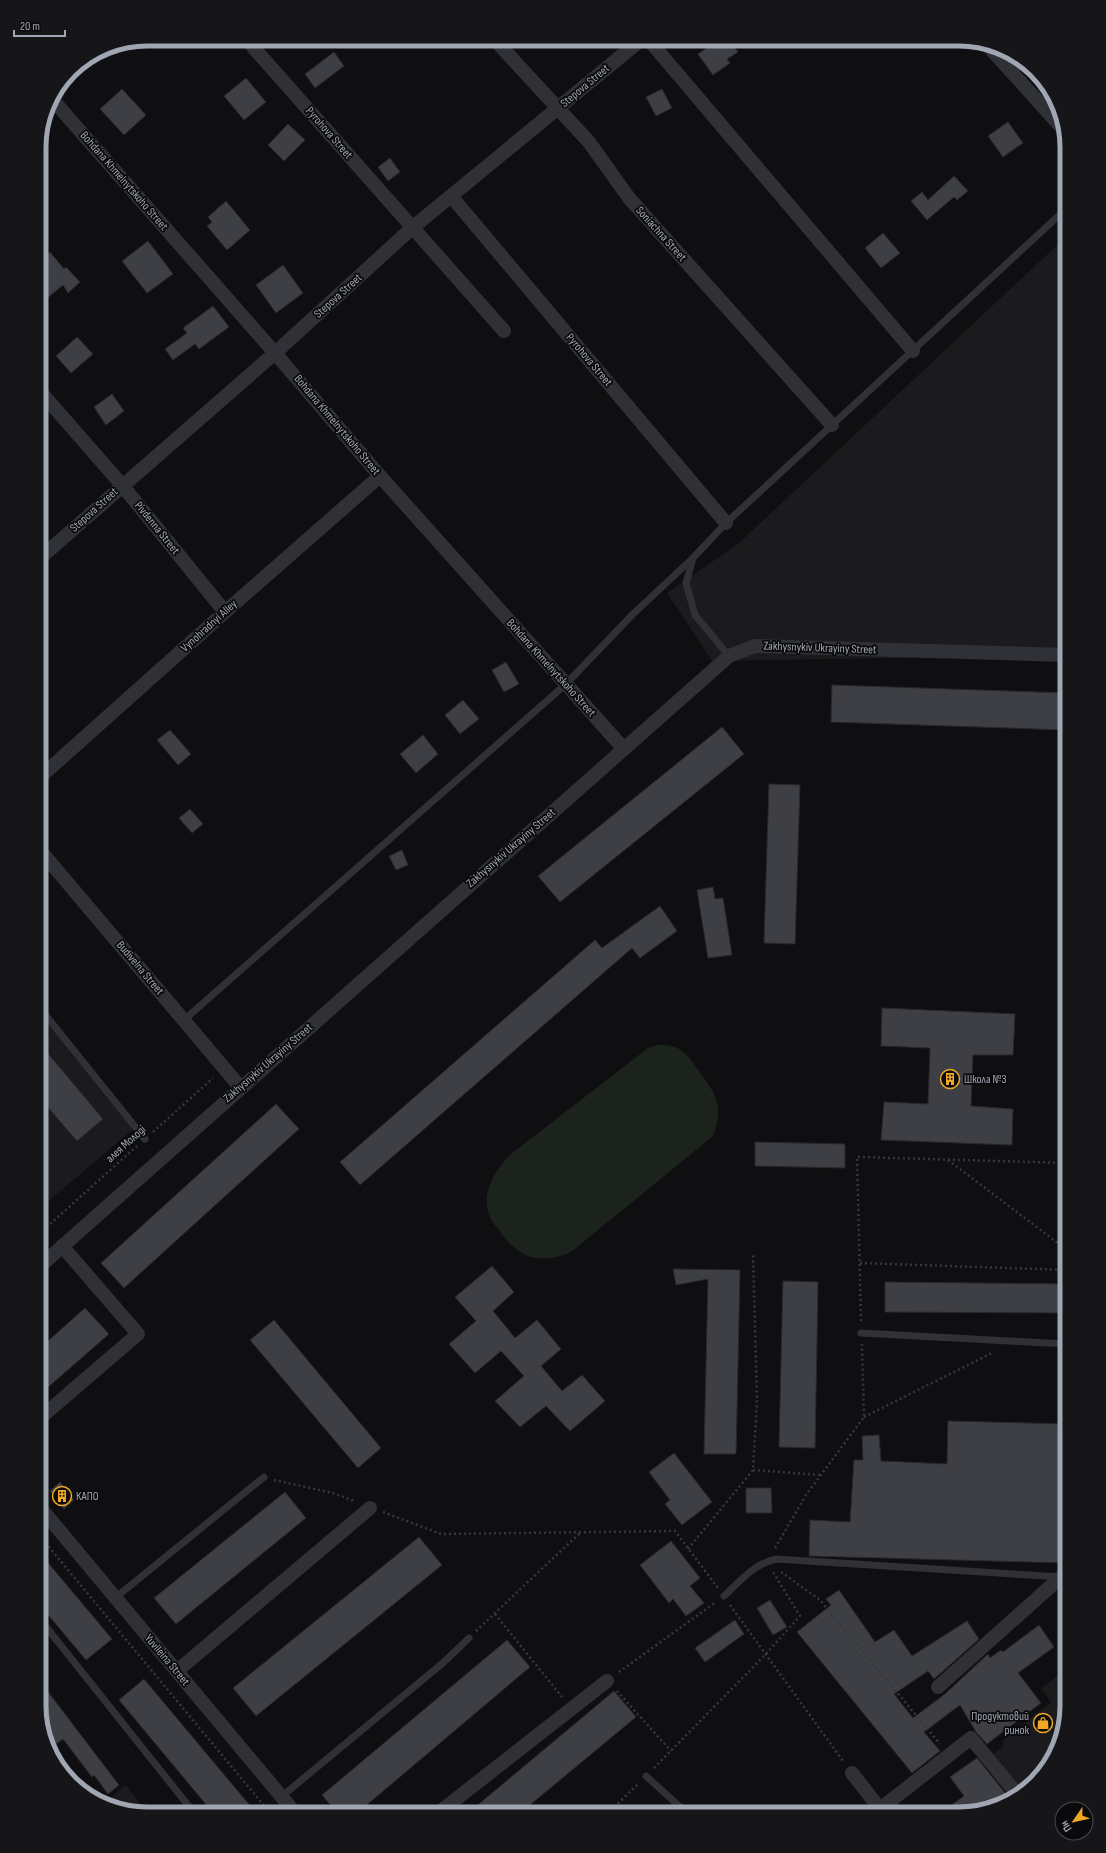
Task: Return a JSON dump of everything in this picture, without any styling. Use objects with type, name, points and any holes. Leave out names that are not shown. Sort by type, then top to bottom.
[{"type":"street","name":"Pyrohova Street","points":[[252,46],[504,331]]},
{"type":"street","name":"Soniachna Street","points":[[500,46],[557,110],[589,142],[629,198],[832,425]]},
{"type":"street","name":"Stepova Street","points":[[46,553],[275,352],[412,228],[634,46]]},
{"type":"street","points":[[654,46],[913,351]]},
{"type":"street","points":[[995,53],[1057,122]]},
{"type":"street","name":"Bohdana Khmelnytskoho Street","points":[[56,103],[275,352],[380,476],[624,749]]},
{"type":"street","name":"Pyrohova Street","points":[[451,196],[726,523]]},
{"type":"street","name":"Pivdenna Street","points":[[46,398],[122,485],[225,612]]},
{"type":"street","name":"Vynohradnyi Alley","points":[[46,772],[380,476]]},
{"type":"street","name":"Zakhysnykiv Ukrayiny Street","points":[[46,1261],[729,656],[755,646],[1060,655]]},
{"type":"street","name":"Budivelna Street","points":[[46,857],[240,1088]]},
{"type":"street","points":[[46,1413],[138,1334],[62,1246]]},
{"type":"street","points":[[177,1671],[370,1508]]},
{"type":"street","name":"Yuvileina Street","points":[[46,1514],[290,1807]]},
{"type":"street","points":[[938,1687],[1060,1580]]},
{"type":"street","points":[[446,1807],[607,1681]]},
{"type":"street","points":[[883,1807],[971,1738],[1014,1791]]},
{"type":"street","points":[[852,1773],[874,1807]]},
{"type":"lane","points":[[184,1020],[566,684],[632,615],[692,558],[726,523],[1060,214]]},
{"type":"lane","points":[[692,558],[686,583],[694,615],[729,656]]},
{"type":"lane","points":[[46,1016],[145,1139]]},
{"type":"lane","points":[[861,1333],[1060,1344]]},
{"type":"lane","points":[[115,1598],[264,1477]]},
{"type":"lane","points":[[724,1596],[756,1567],[766,1561],[785,1559],[1060,1577]]},
{"type":"lane","points":[[46,1627],[189,1807]]},
{"type":"lane","points":[[281,1796],[444,1662],[469,1638]]},
{"type":"lane","points":[[646,1776],[680,1807]]},
{"type":"path","name":"алея Молоді","points":[[46,1228],[224,1068]]},
{"type":"path","points":[[864,1417],[857,1158],[1060,1163]]},
{"type":"path","points":[[948,1160],[1060,1245]]},
{"type":"path","points":[[688,1549],[753,1470],[757,1400],[753,1255]]},
{"type":"path","points":[[860,1263],[1060,1270]]},
{"type":"path","points":[[766,1561],[806,1495],[864,1417],[1016,1341]]},
{"type":"path","points":[[753,1470],[821,1475]]},
{"type":"path","points":[[264,1477],[333,1493],[441,1534],[675,1531],[852,1773]]},
{"type":"path","points":[[469,1638],[580,1532]]},
{"type":"path","points":[[46,1542],[265,1807]]},
{"type":"path","points":[[614,1807],[766,1654],[800,1616],[766,1561]]},
{"type":"path","points":[[766,1561],[820,1600],[949,1755]]},
{"type":"path","points":[[671,1751],[607,1681],[724,1596]]},
{"type":"path","points":[[495,1614],[572,1709]]},
{"type":"shaded area","points":[[1060,243],[1060,655],[712,661],[667,593],[739,543]]},
{"type":"shaded area","points":[[46,1015],[138,1125],[46,1203]]},
{"type":"shaded area","points":[[657,1045],[672,1046],[682,1051],[690,1059],[710,1087],[717,1102],[718,1110],[716,1127],[712,1137],[571,1252],[560,1256],[540,1259],[523,1254],[515,1249],[508,1242],[489,1215],[487,1207],[488,1190],[495,1174],[511,1154],[648,1048]]},
{"type":"shaded area","name":"Продуктовий ринок","points":[[1060,1674],[1060,1712],[1055,1738],[1043,1762],[1020,1786],[993,1754],[1004,1745],[1002,1741],[1051,1702],[1041,1689]]},
{"type":"shaded area","points":[[126,1785],[143,1807],[128,1805],[108,1799]]},
{"type":"building","points":[[709,46],[718,46],[719,48],[722,46],[734,46],[738,52],[727,59],[730,63],[713,75],[698,54]]},
{"type":"building","points":[[334,52],[344,66],[315,88],[305,74]]},
{"type":"building","points":[[246,78],[266,102],[244,120],[224,96]]},
{"type":"building","points":[[122,89],[146,115],[124,135],[100,109]]},
{"type":"building","points":[[662,89],[672,108],[656,116],[646,97]]},
{"type":"building","points":[[1008,122],[1023,143],[1003,157],[988,136]]},
{"type":"building","points":[[288,124],[305,140],[284,161],[268,145]]},
{"type":"building","points":[[390,158],[400,172],[388,181],[378,167]]},
{"type":"building","points":[[954,176],[968,191],[957,200],[954,197],[927,220],[911,201],[922,192],[928,200]]},
{"type":"building","points":[[226,201],[250,230],[227,250],[207,226],[212,222],[208,217]]},
{"type":"building","points":[[883,233],[900,253],[881,268],[865,248]]},
{"type":"building","points":[[148,241],[173,274],[147,293],[122,261]]},
{"type":"building","points":[[50,252],[64,269],[66,267],[80,282],[68,293],[63,285],[46,299],[46,255]]},
{"type":"building","points":[[283,265],[303,293],[276,313],[256,285]]},
{"type":"building","points":[[213,306],[229,327],[199,349],[195,344],[173,360],[165,349],[187,333],[183,328]]},
{"type":"building","points":[[77,337],[93,354],[71,373],[56,356]]},
{"type":"building","points":[[112,394],[124,411],[106,425],[94,407]]},
{"type":"building","points":[[506,662],[519,684],[504,692],[492,670]]},
{"type":"building","points":[[832,685],[1060,693],[1060,730],[831,722]]},
{"type":"building","points":[[463,700],[479,719],[460,734],[445,715]]},
{"type":"building","points":[[722,727],[744,754],[560,902],[538,876]]},
{"type":"building","points":[[170,730],[191,754],[178,765],[157,740]]},
{"type":"building","points":[[423,735],[438,754],[416,773],[400,754]]},
{"type":"building","points":[[769,784],[800,785],[795,944],[764,943]]},
{"type":"building","points":[[190,809],[203,824],[192,833],[179,818]]},
{"type":"building","points":[[402,850],[408,865],[396,870],[389,856]]},
{"type":"building","points":[[713,887],[715,899],[723,898],[732,955],[708,958],[697,890]]},
{"type":"building","points":[[660,906],[677,931],[640,958],[632,948],[360,1185],[340,1162],[595,940],[602,948]]},
{"type":"building","name":"Школа №3","points":[[882,1008],[1015,1014],[1013,1055],[973,1055],[971,1106],[1013,1109],[1012,1145],[881,1140],[884,1102],[928,1104],[930,1048],[881,1046]]},
{"type":"building","points":[[46,1051],[103,1119],[77,1141],[46,1105]]},
{"type":"building","points":[[276,1104],[299,1129],[124,1288],[101,1263]]},
{"type":"building","points":[[755,1142],[845,1144],[845,1168],[755,1166]]},
{"type":"building","points":[[492,1266],[514,1292],[493,1311],[515,1338],[537,1320],[561,1349],[541,1366],[562,1391],[582,1375],[605,1401],[570,1431],[546,1406],[520,1427],[495,1401],[524,1376],[501,1351],[475,1373],[449,1344],[476,1321],[455,1297]]},
{"type":"building","points":[[673,1269],[740,1270],[736,1454],[704,1454],[708,1279],[676,1285]]},
{"type":"building","points":[[783,1281],[818,1282],[815,1448],[779,1447]]},
{"type":"building","points":[[885,1282],[1060,1284],[1060,1313],[885,1312]]},
{"type":"building","points":[[85,1308],[109,1334],[46,1389],[46,1343]]},
{"type":"building","points":[[274,1320],[381,1448],[358,1468],[250,1340]]},
{"type":"building","points":[[948,1421],[1060,1424],[1060,1563],[809,1556],[810,1520],[850,1522],[854,1460],[863,1460],[862,1436],[879,1435],[881,1461],[947,1464]]},
{"type":"building","points":[[674,1453],[712,1502],[682,1525],[665,1504],[670,1500],[649,1472]]},
{"type":"building","name":"КАПО","points":[[60,1482],[74,1500],[64,1509],[50,1491]]},
{"type":"building","points":[[746,1488],[771,1488],[772,1513],[746,1513]]},
{"type":"building","points":[[285,1492],[306,1518],[176,1624],[154,1598]]},
{"type":"building","points":[[419,1537],[442,1565],[256,1716],[233,1688]]},
{"type":"building","points":[[671,1541],[700,1578],[690,1586],[704,1603],[686,1616],[673,1599],[669,1603],[640,1565]]},
{"type":"building","points":[[46,1560],[112,1639],[86,1660],[46,1612]]},
{"type":"building","points":[[839,1590],[875,1642],[894,1630],[912,1656],[967,1621],[979,1639],[934,1679],[928,1671],[894,1694],[913,1718],[945,1694],[988,1654],[990,1658],[1001,1650],[1003,1652],[1039,1625],[1054,1647],[1018,1673],[1041,1703],[987,1744],[976,1732],[960,1705],[924,1732],[940,1751],[912,1773],[797,1632],[831,1605],[826,1599]]},
{"type":"building","points":[[770,1600],[787,1627],[773,1635],[757,1608]]},
{"type":"building","points":[[735,1620],[744,1634],[705,1662],[695,1648]]},
{"type":"building","points":[[507,1640],[530,1667],[364,1807],[332,1807],[322,1795]]},
{"type":"building","points":[[144,1679],[251,1807],[208,1807],[119,1700]]},
{"type":"building","points":[[46,1689],[119,1785],[108,1794],[94,1775],[92,1777],[63,1739],[54,1745],[51,1738],[46,1712]]},
{"type":"building","points":[[614,1691],[636,1717],[527,1807],[475,1807]]},
{"type":"building","points":[[977,1758],[1007,1795],[985,1804],[949,1807],[964,1796],[950,1777]]},
{"type":"place","name":"Школа №3","points":[[950,1079]]},
{"type":"place","name":"КАПО","points":[[62,1496]]},
{"type":"place","name":"Продуктовий ринок","points":[[1043,1723]]}]
